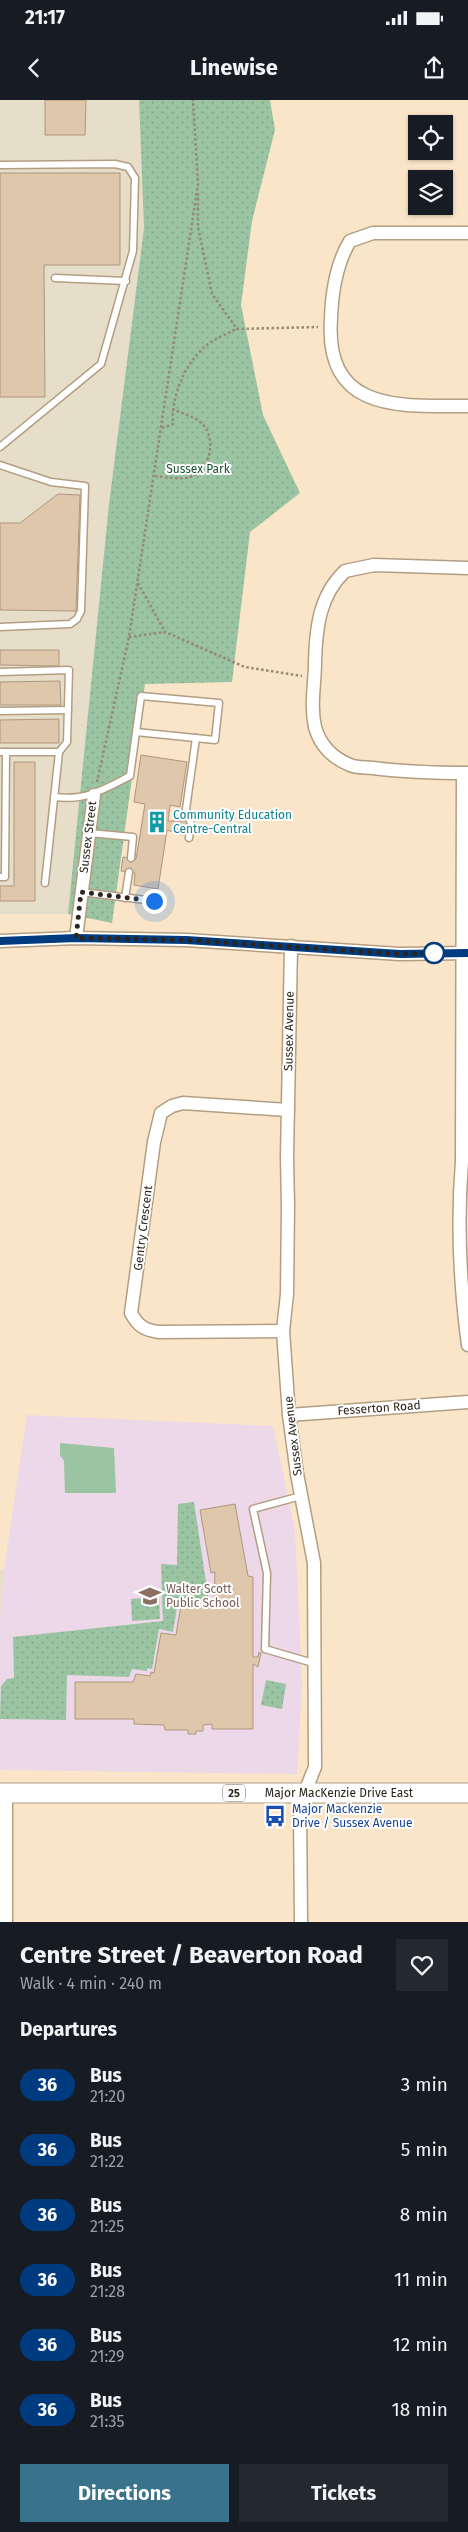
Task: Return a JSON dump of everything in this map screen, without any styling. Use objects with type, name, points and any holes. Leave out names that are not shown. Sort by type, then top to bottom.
[{"type":"main road","name":"Major MacKenzie Drive East","points":[[3,1793],[468,1793]]},
{"type":"street","points":[[468,233],[373,234],[350,240],[340,258],[330,326],[333,357],[340,374],[362,394],[381,402],[398,406],[468,406]]},
{"type":"street","points":[[468,568],[415,568],[374,565],[345,570],[327,592],[321,611],[316,639],[312,702],[316,729],[326,749],[338,759],[352,766],[411,773],[466,773],[461,1242],[464,1317],[468,1345]]},
{"type":"street","name":"Sussex Street","points":[[76,938],[94,795]]},
{"type":"street","points":[[0,941],[76,938],[291,946],[400,954],[464,953]]},
{"type":"street","name":"Sussex Avenue","points":[[291,946],[287,1264],[283,1331],[289,1415],[301,1496],[314,1563],[314,1772],[300,1811],[301,1922]]},
{"type":"street","name":"Gentry Crescent","points":[[283,1331],[159,1332],[145,1330],[136,1323],[131,1313],[154,1142],[161,1113],[172,1106],[183,1103],[288,1110]]},
{"type":"street","name":"Fesserton Road","points":[[289,1415],[468,1402]]},
{"type":"street","points":[[3,1793],[6,1922]]},
{"type":"lane","points":[[0,164],[115,164],[128,167],[133,171],[135,178],[133,251],[101,364],[0,447]]},
{"type":"lane","points":[[55,278],[126,281]]},
{"type":"lane","points":[[0,465],[51,482],[85,486],[81,611],[77,619],[70,624],[0,627]]},
{"type":"lane","points":[[0,672],[69,670],[67,742],[58,752],[45,883]]},
{"type":"lane","points":[[54,797],[70,799],[94,795],[130,776],[136,732],[141,696],[219,702],[215,740],[136,732]]},
{"type":"lane","points":[[0,711],[68,710]]},
{"type":"lane","points":[[190,838],[191,824],[186,809],[196,738]]},
{"type":"lane","points":[[0,877],[5,877],[3,752],[58,752]]},
{"type":"lane","points":[[89,833],[133,837],[131,858]]},
{"type":"lane","points":[[125,898],[129,872]]},
{"type":"lane","points":[[81,892],[154,901]]},
{"type":"lane","points":[[301,1496],[252,1509],[267,1573],[264,1649],[313,1663]]},
{"type":"path","points":[[193,100],[198,184],[198,227],[212,294],[237,329]]},
{"type":"path","points":[[94,795],[129,637],[198,184]]},
{"type":"path","points":[[162,428],[172,424],[172,409],[185,370],[208,344],[237,329],[330,326]]},
{"type":"path","points":[[155,476],[190,478],[202,469],[211,451],[206,429],[200,422],[172,409]]},
{"type":"path","points":[[138,582],[165,632]]},
{"type":"path","points":[[129,637],[165,632],[245,667],[315,678]]},
{"type":"shaded area","points":[[0,100],[139,100],[144,228],[109,504],[68,914],[0,914]]},
{"type":"shaded area","name":"Walter Scott Public School","points":[[27,1415],[273,1426],[295,1530],[302,1684],[297,1774],[0,1770],[0,1621],[4,1570]]},
{"type":"shaded area","points":[[0,1570],[4,1570],[0,1621]]},
{"type":"green space","name":"Sussex Park","points":[[139,100],[270,100],[275,130],[252,221],[241,305],[263,415],[300,493],[250,532],[232,682],[145,684],[112,923],[68,914],[109,504],[144,228]]},
{"type":"green space","points":[[60,1443],[114,1448],[116,1493],[65,1493],[64,1461],[60,1455]]},
{"type":"green space","points":[[194,1502],[209,1602],[178,1601],[173,1632],[159,1629],[152,1669],[147,1668],[147,1671],[132,1669],[129,1677],[67,1675],[66,1720],[0,1719],[1,1686],[7,1679],[14,1678],[13,1637],[163,1621],[161,1564],[177,1565],[178,1504]]},
{"type":"green space","points":[[159,1597],[160,1619],[132,1621],[131,1599]]},
{"type":"green space","points":[[266,1680],[286,1684],[282,1709],[261,1705]]},
{"type":"building","points":[[45,100],[86,100],[85,135],[45,135]]},
{"type":"building","points":[[0,173],[120,173],[120,265],[44,265],[45,397],[0,397]]},
{"type":"building","points":[[58,494],[80,495],[76,611],[0,610],[0,523],[20,523]]},
{"type":"building","points":[[0,650],[59,650],[59,666],[0,665]]},
{"type":"building","points":[[60,681],[61,705],[0,705],[0,682]]},
{"type":"building","points":[[59,719],[59,743],[0,743],[0,720]]},
{"type":"building","name":"Community Education Centre-Central","points":[[141,755],[187,762],[180,807],[170,805],[168,821],[187,821],[189,827],[184,835],[167,830],[158,889],[134,885],[135,873],[121,871],[123,857],[136,859],[145,804],[134,802]]},
{"type":"building","points":[[14,762],[35,762],[35,901],[0,901],[0,886],[14,886]]},
{"type":"building","points":[[235,1504],[248,1576],[253,1577],[253,1657],[258,1657],[259,1652],[261,1653],[258,1667],[253,1664],[253,1729],[212,1729],[212,1724],[203,1725],[203,1731],[196,1731],[196,1734],[188,1734],[188,1730],[165,1730],[164,1725],[134,1724],[134,1719],[75,1719],[75,1682],[133,1682],[136,1674],[150,1676],[151,1672],[154,1673],[161,1633],[176,1635],[181,1605],[214,1607],[215,1572],[211,1573],[200,1510]]},
{"type":"bus line","name":"36","points":[[0,941],[76,938],[186,940],[400,954],[468,953]]},
{"type":"place","name":"Community Education Centre-Central","points":[[157,822]]},
{"type":"place","name":"Walter Scott Public School","points":[[150,1596]]},
{"type":"place","name":"Major Mackenzie Drive / Sussex Avenue","points":[[275,1816]]},
{"type":"route","points":[[154,901],[81,892],[76,938],[186,940],[400,954],[434,953]]}]
